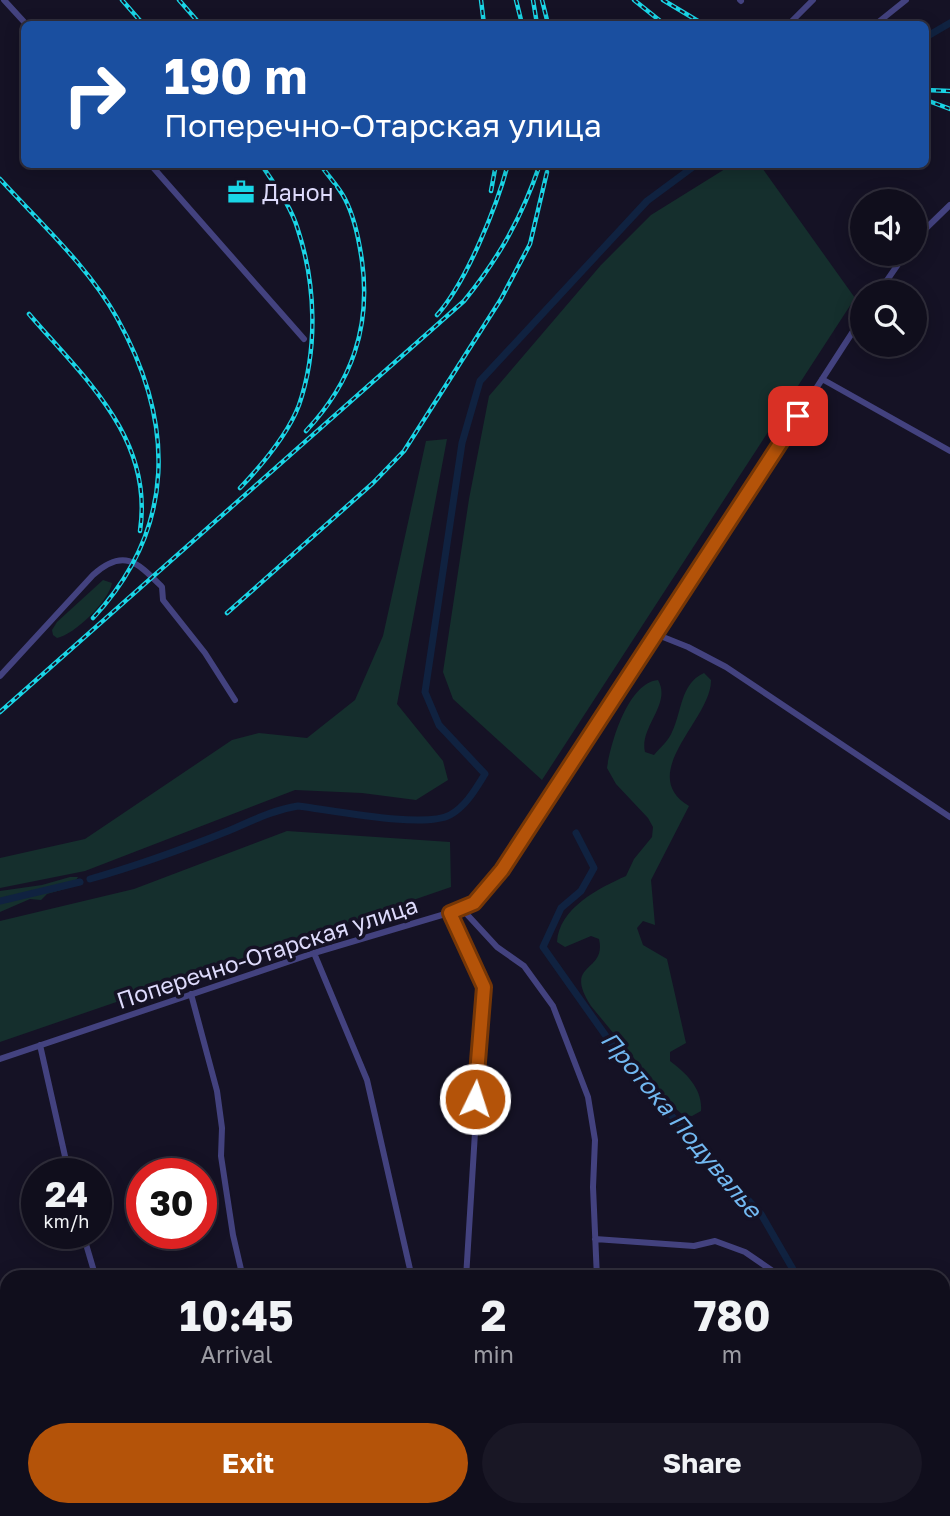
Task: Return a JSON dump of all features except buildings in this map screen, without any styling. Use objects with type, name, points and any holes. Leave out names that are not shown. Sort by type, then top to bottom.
[{"type":"street","points":[[4,0],[23,21]]},
{"type":"street","points":[[792,21],[813,0]]},
{"type":"street","points":[[880,21],[906,0]]},
{"type":"street","points":[[154,168],[304,339]]},
{"type":"street","points":[[927,227],[948,206]]},
{"type":"street","name":"Поперечно-Отарская улица","points":[[0,1059],[314,953],[462,909],[485,893],[657,635],[850,336]]},
{"type":"street","points":[[822,379],[950,452]]},
{"type":"street","points":[[0,676],[101,567],[120,559],[130,560],[162,587],[163,600],[205,653],[235,700]]},
{"type":"street","points":[[657,635],[688,647],[726,667],[950,817]]},
{"type":"street","points":[[462,909],[497,947],[524,966],[553,1006],[588,1097],[593,1119],[597,1270]]},
{"type":"street","points":[[450,913],[484,987],[466,1270]]},
{"type":"street","points":[[314,953],[367,1080],[410,1270]]},
{"type":"street","points":[[191,994],[217,1091],[222,1128],[221,1156],[241,1270]]},
{"type":"street","points":[[40,1045],[65,1158]]},
{"type":"street","points":[[595,1240],[694,1246],[715,1241],[745,1252],[771,1270]]},
{"type":"street","points":[[87,1249],[94,1270]]},
{"type":"green space","points":[[727,168],[762,168],[850,291],[850,306],[542,780],[453,699],[443,672],[469,499],[489,396],[601,265],[651,215]]},
{"type":"green space","points":[[447,439],[397,704],[443,761],[448,780],[416,800],[362,793],[295,790],[85,871],[0,888],[0,858],[85,839],[232,740],[259,733],[307,738],[355,700],[383,636],[426,441]]},
{"type":"green space","points":[[103,580],[112,583],[98,608],[64,636],[57,638],[53,635],[52,630],[57,622]]},
{"type":"green space","points":[[704,673],[711,680],[708,695],[672,762],[670,778],[674,793],[689,806],[651,880],[655,925],[643,921],[637,928],[643,945],[667,959],[686,1043],[670,1052],[670,1061],[687,1076],[699,1096],[701,1111],[692,1116],[683,1115],[675,1108],[591,1006],[583,992],[583,974],[597,958],[600,950],[599,939],[591,936],[565,947],[557,942],[559,930],[573,909],[593,893],[626,876],[634,859],[652,837],[653,827],[648,818],[616,784],[607,768],[612,744],[630,702],[638,691],[658,680],[661,698],[644,743],[645,752],[654,755],[671,735],[690,684]]},
{"type":"green space","points":[[287,831],[450,842],[451,887],[0,1042],[0,921],[134,889]]},
{"type":"green space","points":[[78,877],[72,887],[47,894],[41,900],[30,899],[0,912],[0,891],[42,885]]},
{"type":"waterway","points":[[929,35],[950,23]]},
{"type":"waterway","points":[[90,879],[177,851],[262,816],[289,808],[298,806],[399,819],[437,819],[456,811],[474,792],[485,774],[439,725],[425,692],[462,443],[480,381],[647,201],[692,168]]},
{"type":"waterway","name":"Протока Подувалье","points":[[576,833],[594,868],[581,891],[561,908],[543,947],[630,1070],[761,1214],[793,1270]]},
{"type":"waterway","points":[[0,901],[80,882]]},
{"type":"railway","points":[[122,0],[140,21]]},
{"type":"railway","points":[[179,0],[197,21]]},
{"type":"railway","points":[[481,0],[484,21]]},
{"type":"railway","points":[[516,0],[521,21]]},
{"type":"railway","points":[[533,0],[536,21]]},
{"type":"railway","points":[[542,0],[547,21]]},
{"type":"railway","points":[[634,0],[660,21]]},
{"type":"railway","points":[[663,0],[698,21]]},
{"type":"railway","points":[[929,90],[950,91]]},
{"type":"railway","points":[[929,101],[950,109]]},
{"type":"railway","points":[[240,488],[273,449],[294,416],[305,384],[312,340],[311,295],[304,251],[287,204],[264,168]]},
{"type":"railway","points":[[306,431],[322,412],[346,373],[355,352],[364,309],[362,261],[354,221],[343,195],[323,168]]},
{"type":"railway","points":[[491,191],[495,168]]},
{"type":"railway","points":[[437,315],[459,284],[479,243],[507,168]]},
{"type":"railway","points":[[0,712],[464,301],[508,236],[538,168]]},
{"type":"railway","points":[[227,613],[373,483],[404,451],[501,299],[530,244],[547,172]]},
{"type":"railway","points":[[0,179],[63,246],[105,299],[136,357],[150,396],[157,435],[158,473],[153,511],[140,548],[121,584],[93,618]]},
{"type":"railway","points":[[29,314],[92,386],[126,438],[136,467],[142,498],[140,531]]},
{"type":"place","name":"Данон","points":[[241,192]]},
{"type":"route","points":[[475,1099],[484,987],[450,913],[474,903],[502,870],[798,416]]}]
